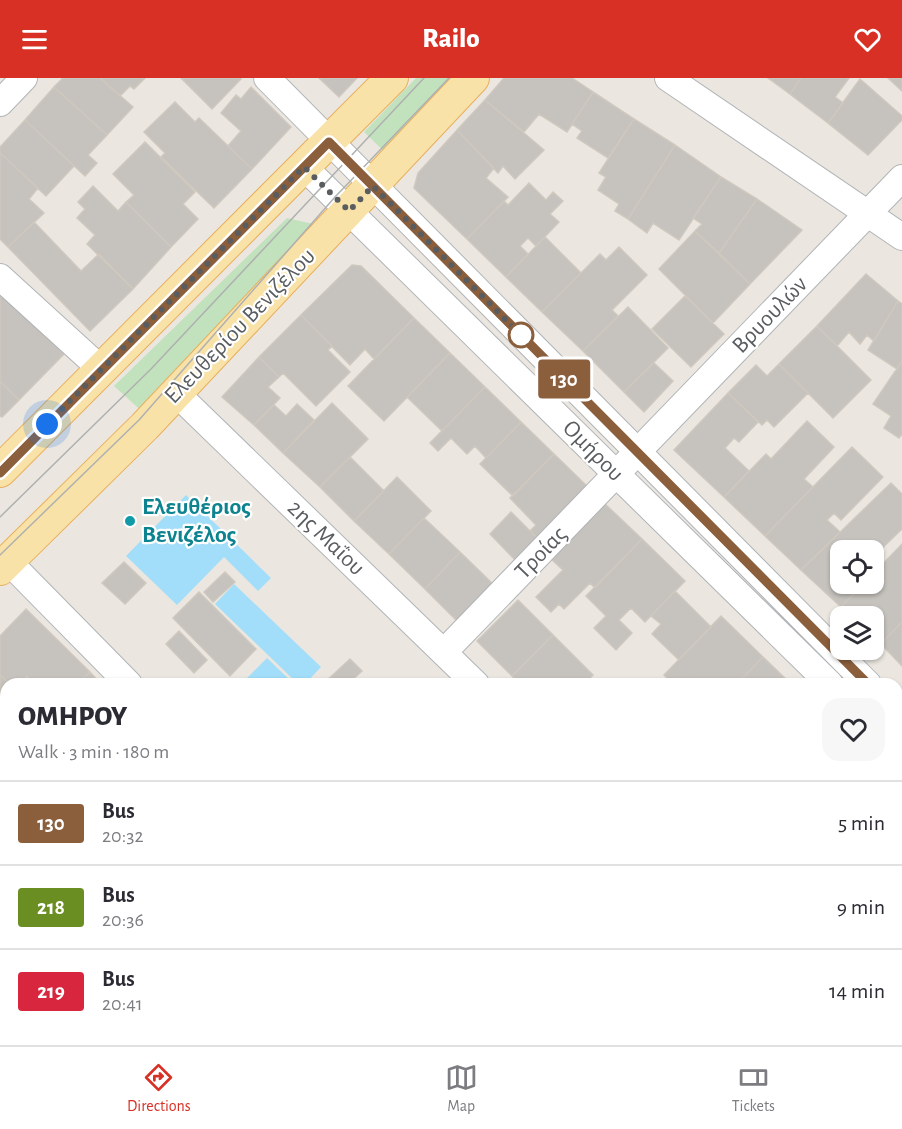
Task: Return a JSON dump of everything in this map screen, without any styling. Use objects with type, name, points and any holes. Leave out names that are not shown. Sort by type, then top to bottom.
[{"type":"main road","points":[[1,471],[392,78]]},
{"type":"main road","name":"Ελευθερίου Βενιζέλου","points":[[4,565],[176,393],[473,78]]},
{"type":"street","points":[[0,103],[24,78]]},
{"type":"street","name":"Ομήρου","points":[[267,78],[862,678]]},
{"type":"street","points":[[668,78],[902,237]]},
{"type":"street","name":"Ομήρου","points":[[304,167],[824,678]]},
{"type":"street","name":"Βρυουλών","points":[[638,453],[902,178]]},
{"type":"street","points":[[0,277],[102,369]]},
{"type":"street","name":"2ης Μαΐου","points":[[176,393],[470,678]]},
{"type":"street","name":"Τροίας","points":[[444,652],[638,453]]},
{"type":"street","points":[[4,565],[123,678]]},
{"type":"green space","points":[[416,78],[466,78],[391,158],[364,132]]},
{"type":"green space","points":[[287,218],[322,226],[147,416],[114,386]]},
{"type":"water","points":[[186,495],[271,578],[258,591],[224,557],[177,605],[126,556]]},
{"type":"water","points":[[234,584],[321,667],[311,678],[292,678],[215,604]]},
{"type":"water","points":[[267,658],[288,678],[247,678]]},
{"type":"building","points":[[63,78],[100,78],[133,107],[107,135],[54,87]]},
{"type":"building","points":[[100,78],[145,78],[134,89],[130,86],[120,96]]},
{"type":"building","points":[[181,78],[239,78],[241,79],[212,109]]},
{"type":"building","points":[[319,78],[357,78],[339,97]]},
{"type":"building","points":[[504,78],[572,78],[593,92],[567,132],[539,114],[524,132],[485,100]]},
{"type":"building","points":[[768,78],[801,78],[790,94]]},
{"type":"building","points":[[801,78],[849,78],[835,97],[843,103],[828,123],[790,94]]},
{"type":"building","points":[[888,78],[902,78],[902,91]]},
{"type":"building","points":[[860,79],[902,116],[902,120],[868,155],[828,123]]},
{"type":"building","points":[[54,87],[107,135],[88,155],[97,163],[85,176],[25,120]]},
{"type":"building","points":[[251,87],[291,127],[252,169],[228,146],[241,131],[221,113],[236,95],[241,99]]},
{"type":"building","points":[[593,92],[634,119],[608,158],[577,138],[582,131],[572,124]]},
{"type":"building","points":[[485,100],[544,150],[515,179],[503,166],[498,173],[457,130]]},
{"type":"building","points":[[175,102],[195,122],[199,118],[252,169],[214,208],[161,157],[165,153],[144,132]]},
{"type":"building","points":[[634,119],[675,145],[628,219],[615,211],[619,204],[598,190],[606,177],[599,173]]},
{"type":"building","points":[[25,120],[74,166],[46,196],[0,153],[0,147]]},
{"type":"building","points":[[457,130],[494,168],[486,178],[508,197],[467,239],[414,188],[418,173]]},
{"type":"building","points":[[145,142],[195,192],[183,204],[198,219],[171,247],[126,202],[134,195],[113,174]]},
{"type":"building","points":[[675,145],[721,177],[679,240],[653,223],[647,233],[628,219]]},
{"type":"building","points":[[0,153],[38,188],[29,199],[44,213],[8,247],[0,239]]},
{"type":"building","points":[[721,177],[757,199],[719,253],[695,231],[702,224],[693,218]]},
{"type":"building","points":[[529,183],[546,200],[553,192],[563,201],[550,214],[559,222],[536,246],[528,238],[520,246],[528,254],[506,277],[467,239],[504,201],[508,205]]},
{"type":"building","points":[[93,186],[118,211],[126,202],[171,247],[133,289],[87,244],[95,235],[77,218],[85,209],[78,202]]},
{"type":"building","points":[[757,199],[802,230],[750,284],[719,253]]},
{"type":"building","points":[[34,222],[81,271],[99,254],[133,289],[90,331],[8,247]]},
{"type":"building","points":[[695,231],[750,284],[713,323],[659,269]]},
{"type":"building","points":[[545,237],[581,273],[542,312],[506,277]]},
{"type":"building","points":[[619,247],[647,275],[612,310],[618,316],[583,351],[542,312],[600,254],[606,260]]},
{"type":"building","points":[[352,265],[361,266],[414,318],[374,359],[365,349],[350,365],[301,315]]},
{"type":"building","points":[[866,274],[898,301],[874,341],[867,335],[860,344],[849,332],[837,346],[817,326]]},
{"type":"building","points":[[0,292],[64,354],[19,400],[0,381]]},
{"type":"building","points":[[685,296],[724,334],[691,367],[652,329]]},
{"type":"building","points":[[898,301],[902,304],[902,361],[897,369],[868,350]]},
{"type":"building","points":[[628,307],[668,348],[624,392],[583,351]]},
{"type":"building","points":[[301,315],[332,346],[328,350],[350,372],[316,406],[283,373],[279,377],[259,357]]},
{"type":"building","points":[[414,318],[450,353],[384,421],[348,386]]},
{"type":"building","points":[[817,326],[871,380],[833,418],[779,364]]},
{"type":"building","points":[[450,353],[485,387],[442,431],[407,397]]},
{"type":"building","points":[[259,357],[279,377],[268,387],[280,398],[254,425],[222,397]]},
{"type":"building","points":[[902,361],[902,434],[899,438],[884,428],[891,416],[873,404]]},
{"type":"building","points":[[654,363],[673,381],[644,412],[624,392]]},
{"type":"building","points":[[779,364],[808,393],[774,427],[767,420],[762,425],[728,393],[756,365],[767,376]]},
{"type":"building","points":[[0,381],[19,400],[2,417],[0,416]]},
{"type":"building","points":[[485,387],[521,422],[486,458],[475,446],[467,454],[451,438],[438,451],[430,443]]},
{"type":"building","points":[[728,393],[758,422],[739,442],[734,438],[725,448],[749,471],[724,497],[674,450]]},
{"type":"building","points":[[332,403],[368,439],[320,487],[283,453]]},
{"type":"building","points":[[297,404],[314,420],[283,453],[254,425],[274,405],[286,416]]},
{"type":"building","points":[[807,421],[834,447],[804,479],[813,487],[765,536],[724,497],[766,454],[771,459]]},
{"type":"building","points":[[521,422],[554,454],[513,496],[480,464]]},
{"type":"building","points":[[852,447],[883,477],[841,520],[834,513],[827,520],[840,532],[801,570],[765,536]]},
{"type":"building","points":[[554,454],[590,489],[539,540],[530,531],[536,525],[510,498]]},
{"type":"building","points":[[350,457],[384,491],[354,521],[320,487]]},
{"type":"building","points":[[397,477],[431,511],[389,554],[354,521]]},
{"type":"building","points":[[891,483],[902,494],[902,529],[884,546],[884,540],[832,540]]},
{"type":"building","points":[[604,503],[642,539],[595,588],[590,583],[564,609],[559,604],[551,612],[536,597],[563,570],[550,558]]},
{"type":"building","points":[[511,512],[539,540],[517,562],[490,534]]},
{"type":"building","points":[[424,518],[460,552],[425,589],[389,554]]},
{"type":"building","points":[[642,539],[685,581],[645,622],[631,608],[619,620],[632,633],[616,650],[594,628],[606,616],[586,596]]},
{"type":"building","points":[[830,542],[830,594],[854,594],[840,606],[801,570]]},
{"type":"building","points":[[902,544],[902,622],[884,641],[884,606],[842,606],[854,594],[884,594],[884,563]]},
{"type":"building","points":[[460,552],[495,586],[459,623],[425,589]]},
{"type":"building","points":[[124,562],[146,583],[125,604],[102,583]]},
{"type":"building","points":[[225,572],[235,582],[213,602],[204,592]]},
{"type":"building","points":[[675,591],[711,627],[679,660],[652,634],[661,624],[651,616]]},
{"type":"building","points":[[199,592],[256,649],[230,676],[173,618]]},
{"type":"building","points":[[518,600],[553,635],[512,676],[477,641]]},
{"type":"building","points":[[26,609],[90,672],[84,678],[29,678],[27,676],[25,678],[3,678],[0,675],[0,636]]},
{"type":"building","points":[[721,616],[763,657],[743,678],[667,678],[664,675]]},
{"type":"building","points":[[902,622],[902,666],[884,647],[884,641]]},
{"type":"building","points":[[179,631],[207,660],[194,673],[166,644]]},
{"type":"building","points":[[553,635],[593,675],[590,678],[514,678],[512,676]]},
{"type":"building","points":[[763,657],[785,678],[743,678]]},
{"type":"building","points":[[350,659],[362,671],[354,678],[329,678]]},
{"type":"building","points":[[90,672],[96,678],[84,678]]},
{"type":"tram line","points":[[0,517],[151,369],[424,78]]},
{"type":"tram line","points":[[0,555],[139,420],[335,197],[449,78]]},
{"type":"bus line","name":"130","points":[[0,473],[329,142],[862,678]]},
{"type":"place","name":"Ελευθέριος Βενιζέλος","points":[[130,521]]},
{"type":"route","points":[[47,424],[304,167],[349,211],[373,186],[525,339],[521,335]]}]
